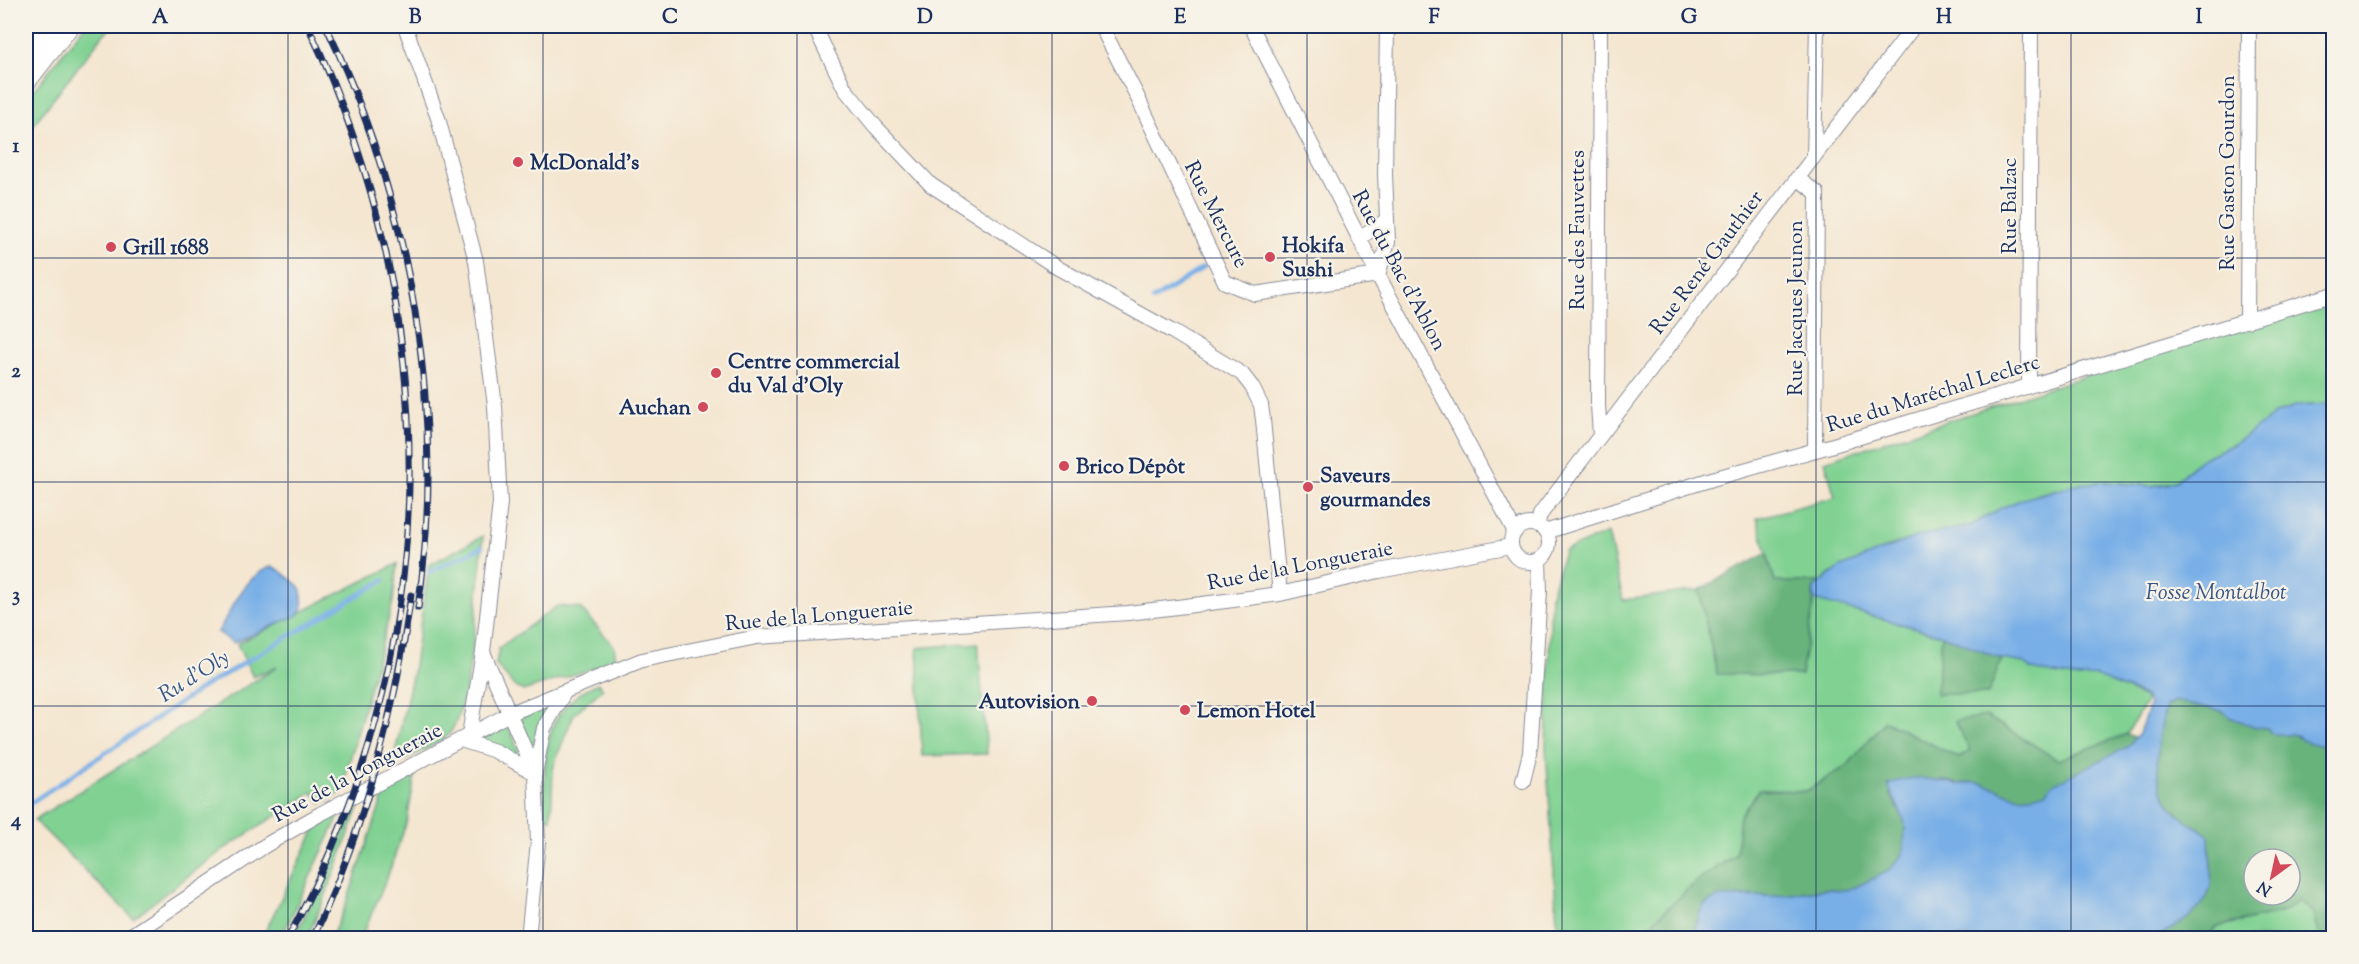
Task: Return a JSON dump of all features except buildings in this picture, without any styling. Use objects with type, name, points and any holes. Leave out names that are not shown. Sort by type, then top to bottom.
[{"type":"main road","points":[[26,52],[46,26]]},
{"type":"main road","points":[[26,80],[68,26]]},
{"type":"street","points":[[405,26],[438,118],[476,261],[495,406],[500,503],[483,652],[465,738],[535,773]]},
{"type":"street","points":[[814,26],[845,89],[875,126],[932,185],[1058,268],[1159,324],[1242,374],[1252,387],[1260,405],[1263,420],[1280,594]]},
{"type":"street","name":"Rue Mercure","points":[[1101,26],[1136,94],[1225,282],[1255,294],[1378,275]]},
{"type":"street","name":"Rue du Bac d'Ablon","points":[[1251,26],[1513,539]]},
{"type":"street","points":[[1378,275],[1388,242],[1385,174],[1387,26]]},
{"type":"street","name":"Rue des Fauvettes","points":[[1600,26],[1598,405],[1600,435]]},
{"type":"street","points":[[1814,157],[1817,26]]},
{"type":"street","name":"Rue René Gauthier","points":[[1541,529],[1540,515],[1914,26]]},
{"type":"street","name":"Rue Balzac","points":[[2029,386],[2031,26]]},
{"type":"street","name":"Rue Gaston Gourdon","points":[[2247,321],[2248,26]]},
{"type":"street","name":"Rue Jacques Jeunon","points":[[1797,178],[1817,193],[1815,449]]},
{"type":"street","points":[[1359,238],[1387,220]]},
{"type":"street","name":"Rue du Maréchal Leclerc","points":[[1541,529],[2334,294]]},
{"type":"street","points":[[1525,525],[1541,529],[1548,545],[1547,551],[1539,560],[1527,562],[1521,560],[1513,552],[1513,539],[1525,525]]},
{"type":"street","name":"Rue de la Longueraie","points":[[127,939],[266,845],[320,814],[511,713],[642,660],[757,637],[1128,613],[1280,594],[1513,539]]},
{"type":"street","points":[[1523,781],[1530,753],[1540,591],[1539,560]]},
{"type":"street","points":[[483,652],[535,773]]},
{"type":"street","points":[[528,939],[538,842],[535,773],[544,728],[565,691]]},
{"type":"green space","points":[[84,26],[114,26],[103,35],[26,134],[26,100]]},
{"type":"green space","points":[[2333,295],[2333,404],[2295,406],[2275,414],[2234,444],[2201,459],[2176,481],[2151,486],[2106,482],[2077,484],[2039,494],[2001,508],[1970,526],[1895,544],[1830,574],[1821,582],[1775,582],[1757,518],[1835,497],[1825,461]]},
{"type":"green space","points":[[1608,533],[1623,600],[1699,590],[1717,674],[1801,675],[1814,600],[1942,635],[1937,694],[1987,694],[2002,659],[2025,663],[2037,671],[2079,678],[2095,675],[2147,699],[2127,734],[2058,760],[1986,716],[1970,751],[1959,758],[1885,721],[1847,766],[1806,791],[1759,790],[1740,815],[1736,854],[1695,883],[1643,931],[1641,938],[1558,938],[1546,749],[1551,595],[1564,551]]},
{"type":"green space","points":[[483,536],[474,640],[464,697],[457,719],[445,738],[392,766],[413,672],[429,565]]},
{"type":"green space","points":[[1767,553],[1775,582],[1821,582],[1813,592],[1813,608],[1801,675],[1717,674],[1699,590]]},
{"type":"green space","points":[[397,564],[393,602],[341,793],[321,803],[313,792],[224,849],[133,918],[34,820],[277,667],[253,677],[237,644]]},
{"type":"green space","points":[[557,606],[580,608],[614,646],[616,661],[523,691],[514,686],[496,664],[499,648]]},
{"type":"green space","points":[[1942,635],[2002,659],[1988,694],[1936,694]]},
{"type":"green space","points":[[978,643],[987,754],[922,756],[917,648]]},
{"type":"green space","points":[[598,683],[603,689],[574,714],[553,770],[551,819],[544,817],[546,757],[555,723],[564,708],[578,694]]},
{"type":"green space","points":[[2175,701],[2223,711],[2333,744],[2333,938],[2319,938],[2313,913],[2302,904],[2302,847],[2242,847],[2242,907],[2290,907],[2283,912],[2217,927],[2205,938],[2153,938],[2188,917],[2203,901],[2211,885],[2209,836],[2172,808],[2160,785],[2157,758],[2166,705]]},
{"type":"green space","points":[[548,706],[536,733],[532,750],[519,719]]},
{"type":"green space","points":[[1986,716],[2058,760],[2127,734],[2139,739],[2107,762],[2036,800],[2010,799],[1973,782],[1960,784],[1942,780],[1890,793],[1904,820],[1905,829],[1904,848],[1900,858],[1887,872],[1845,890],[1826,889],[1777,896],[1739,896],[1705,904],[1700,912],[1693,938],[1641,938],[1643,931],[1695,883],[1736,854],[1740,815],[1759,790],[1807,791],[1847,766],[1885,721],[1959,758],[1970,751],[1955,721]]},
{"type":"green space","points":[[509,726],[520,756],[516,758],[478,740]]},
{"type":"green space","points":[[415,776],[407,821],[387,878],[361,938],[331,938],[345,907],[387,786]]},
{"type":"green space","points":[[362,799],[307,938],[294,938],[330,864],[354,807]]},
{"type":"green space","points":[[341,812],[281,938],[262,938],[316,827]]},
{"type":"green space","points":[[2302,904],[2313,913],[2319,938],[2205,938],[2217,927],[2283,912],[2290,907],[2302,907]]},
{"type":"water","name":"Fosse Montalbot","points":[[2333,404],[2333,749],[2304,741],[2293,734],[2273,734],[2268,728],[2256,727],[2229,717],[2223,711],[2175,701],[2166,705],[2158,744],[2160,785],[2172,808],[2209,836],[2211,883],[2209,892],[2189,917],[2153,938],[1693,938],[1700,912],[1705,904],[1719,897],[1777,896],[1826,889],[1845,890],[1887,872],[1900,858],[1904,848],[1905,829],[1904,820],[1888,785],[1905,779],[1922,778],[1957,784],[1980,783],[2018,796],[2047,792],[2051,785],[2127,747],[2139,733],[2149,705],[2147,699],[2142,695],[2095,676],[2079,678],[2037,671],[2025,663],[2002,659],[1942,635],[1814,600],[1814,588],[1841,567],[1918,536],[1970,526],[2001,508],[2023,499],[2077,484],[2106,482],[2151,486],[2176,481],[2201,459],[2234,444],[2275,414],[2295,406]]},
{"type":"water","points":[[271,567],[279,570],[301,588],[303,607],[298,615],[233,643],[218,632],[247,585],[262,571]]},
{"type":"waterway","name":"Ru d'Oly","points":[[1153,300],[1204,267]]},
{"type":"waterway","name":"Ru d'Oly","points":[[429,572],[482,547]]},
{"type":"waterway","name":"Ru d'Oly","points":[[26,806],[205,686],[384,580]]},
{"type":"railway","points":[[288,938],[340,829],[377,716],[400,601],[409,485],[404,368],[386,252],[353,137],[308,26]]},
{"type":"railway","points":[[326,26],[356,94],[380,164],[400,237],[415,310],[424,385],[428,460],[426,534],[418,608]]},
{"type":"railway","points":[[313,938],[348,856],[375,771],[396,684],[411,595]]},
{"type":"place","name":"McDonald's","points":[[518,162]]},
{"type":"place","name":"Grill 1688","points":[[111,247]]},
{"type":"place","name":"Hokifa Sushi","points":[[1270,257]]},
{"type":"place","name":"Centre commercial du Val d'Oly","points":[[716,373]]},
{"type":"place","name":"Auchan","points":[[703,407]]},
{"type":"place","name":"Brico Dépôt","points":[[1064,466]]},
{"type":"place","name":"Saveurs gourmandes","points":[[1308,487]]},
{"type":"place","name":"Autovision","points":[[1092,701]]},
{"type":"place","name":"Lemon Hotel","points":[[1185,710]]}]
